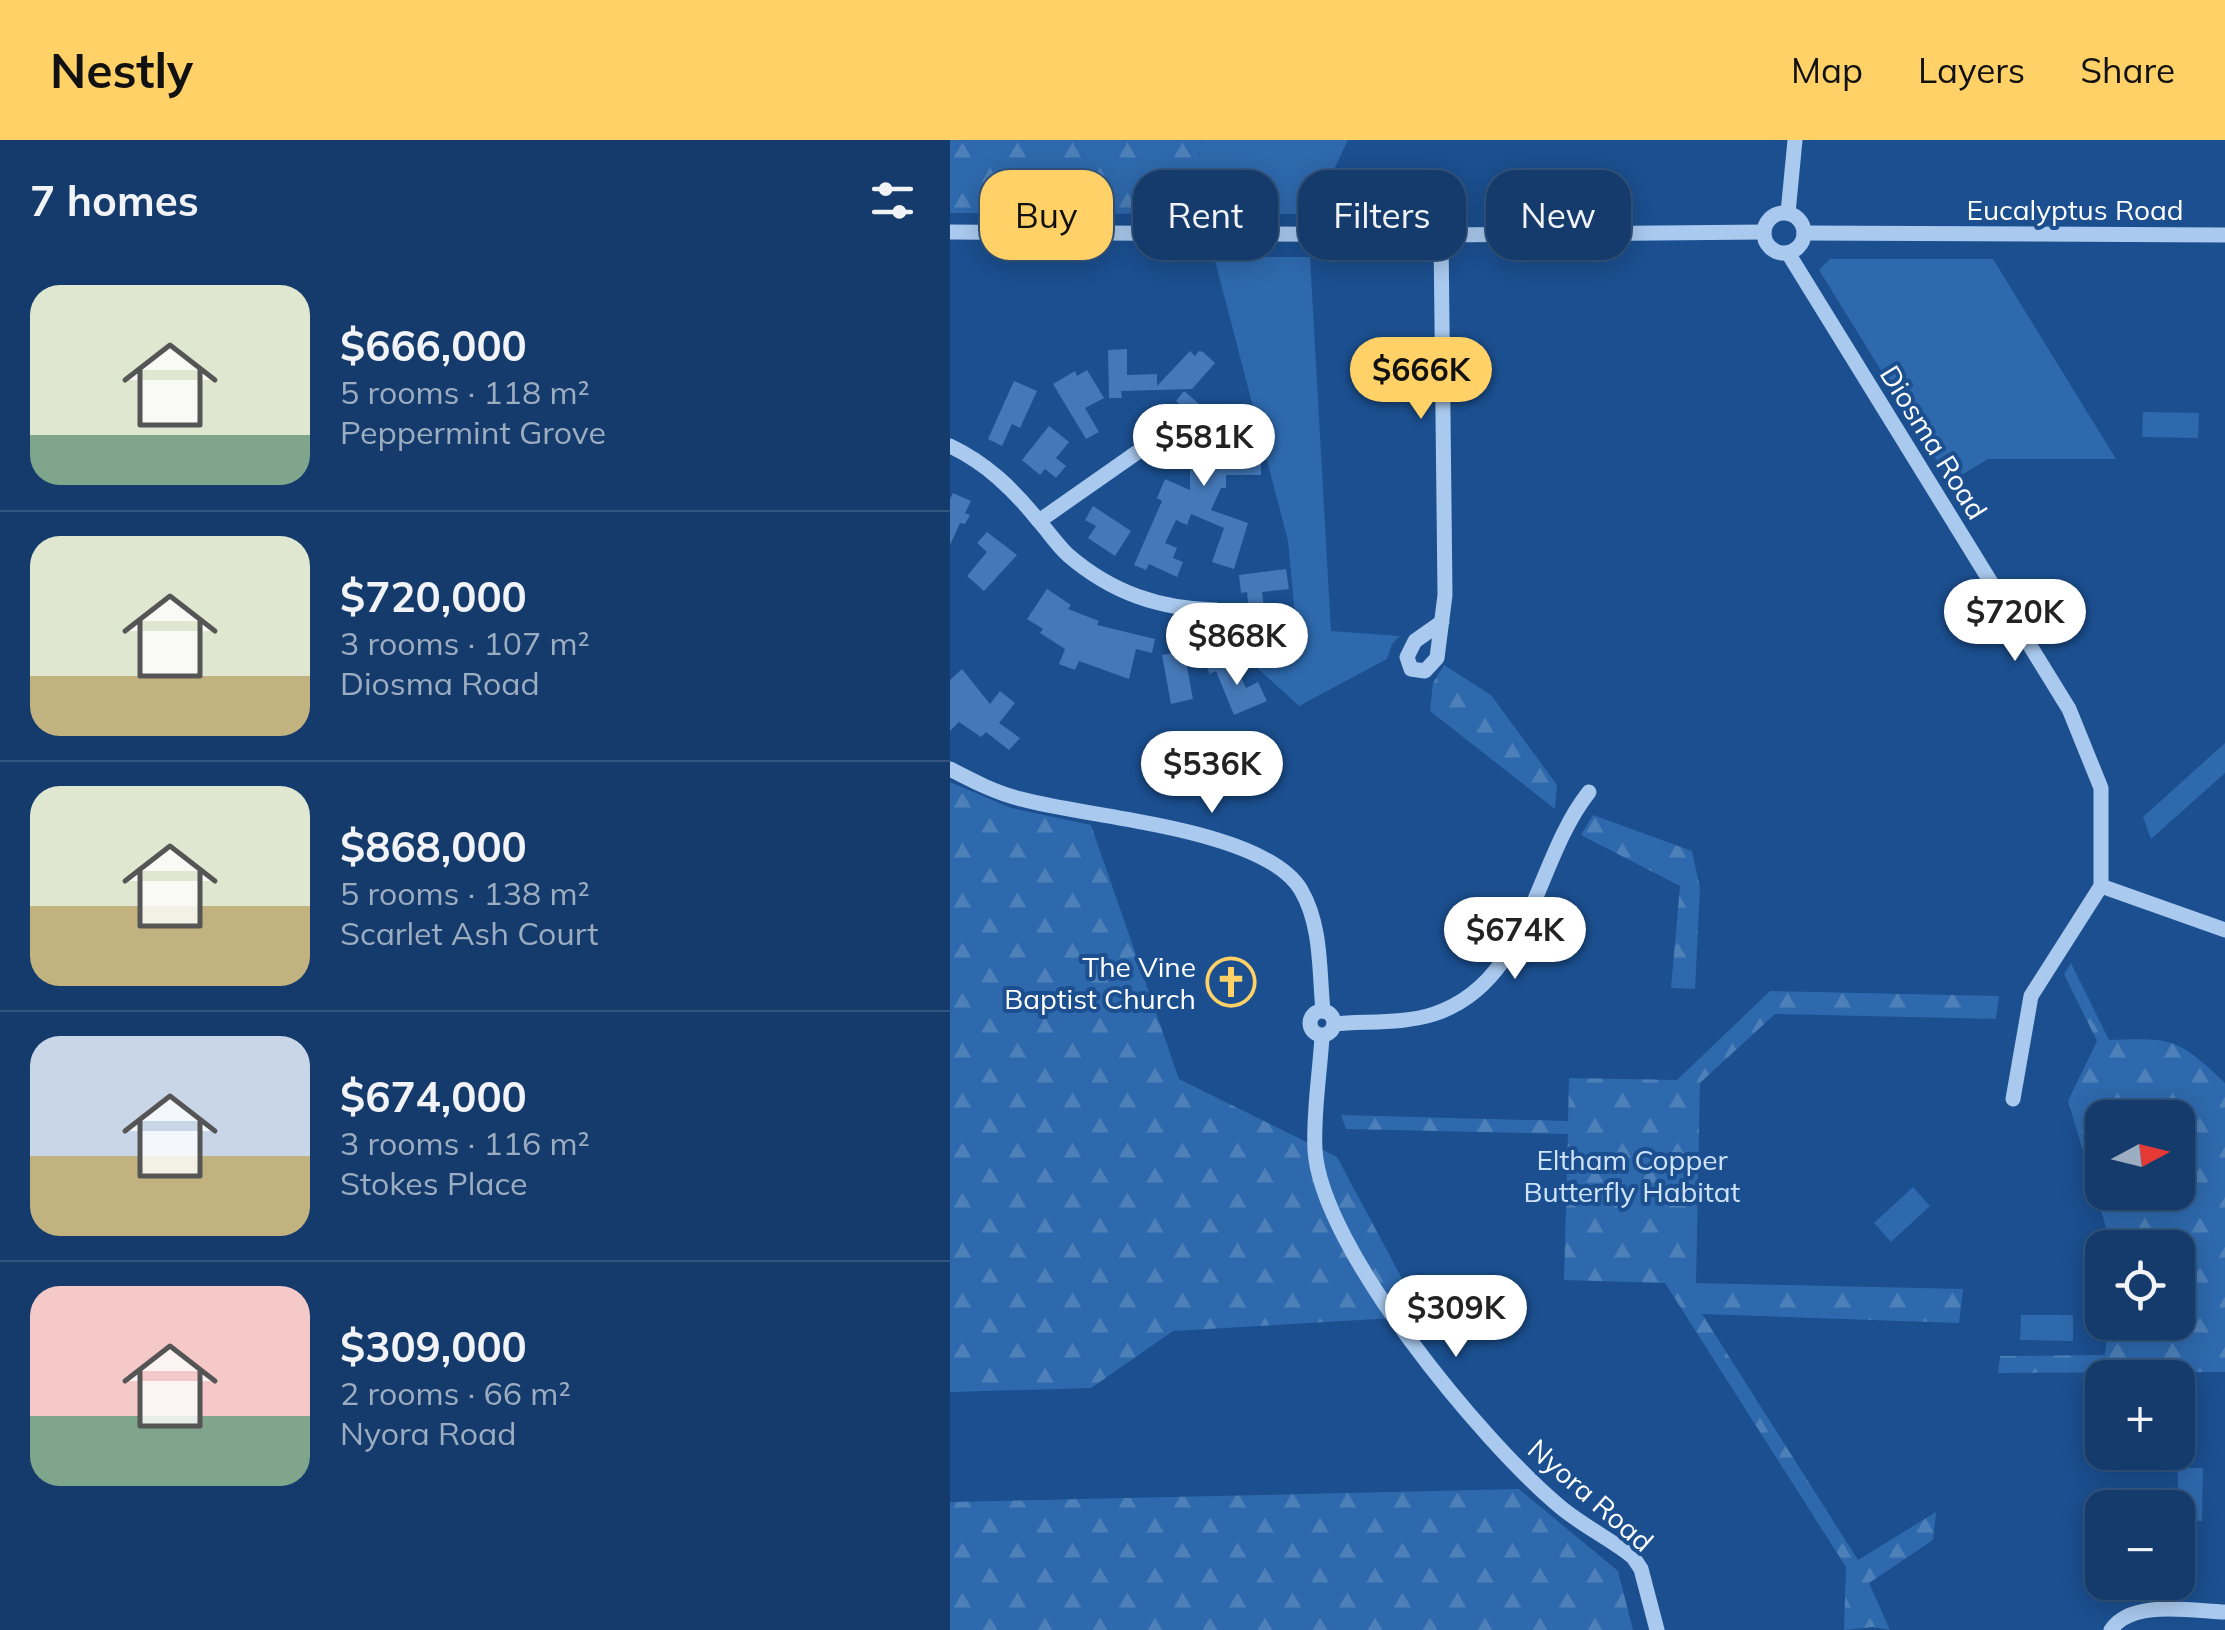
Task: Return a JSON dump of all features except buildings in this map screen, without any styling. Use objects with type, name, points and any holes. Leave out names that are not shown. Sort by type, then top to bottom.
[{"type":"street","points":[[1788,214],[1795,140]]},
{"type":"street","points":[[1788,214],[1800,220],[1804,232],[1798,248],[1788,253],[1771,248],[1764,232],[1769,219],[1788,214]]},
{"type":"street","points":[[950,232],[1298,234]]},
{"type":"street","points":[[1466,235],[1764,232]]},
{"type":"street","name":"Eucalyptus Road","points":[[1804,232],[2225,235]]},
{"type":"street","name":"Diosma Road","points":[[1788,253],[2069,709],[2101,788],[2102,886]]},
{"type":"street","points":[[1441,260],[1445,595],[1442,622]]},
{"type":"street","points":[[1040,521],[1149,444]]},
{"type":"street","points":[[950,446],[989,468],[1066,554],[1128,594],[1174,609],[1216,610]]},
{"type":"street","name":"Nyora Road","points":[[950,769],[1020,799],[1216,839],[1267,859],[1298,886],[1308,905],[1316,938],[1322,1010],[1312,1015],[1309,1023],[1312,1030],[1328,1029],[1315,1152],[1323,1186],[1370,1283],[1414,1345],[1511,1460],[1558,1506],[1633,1557],[1642,1569],[1657,1630]]},
{"type":"street","points":[[1328,1029],[1435,1014],[1466,998],[1490,979],[1517,940],[1572,814],[1589,792]]},
{"type":"street","points":[[2013,1100],[2031,996],[2102,886],[2225,930]]},
{"type":"street","points":[[2111,1630],[2118,1619],[2140,1610],[2225,1612]]},
{"type":"green space","points":[[950,140],[1201,140],[1198,170],[1133,170],[1133,214],[1113,214],[1113,170],[980,170],[980,213],[950,213]]},
{"type":"green space","points":[[1201,140],[1348,140],[1334,170],[1298,170],[1298,214],[1278,214],[1278,170],[1198,170]]},
{"type":"green space","points":[[1830,259],[1993,259],[2116,459],[1988,459],[1950,482],[1819,270]]},
{"type":"green space","points":[[1215,260],[1310,260],[1331,631],[1400,636],[1392,644],[1387,659],[1299,706],[1221,635],[1236,617],[1297,637],[1288,541]]},
{"type":"green space","points":[[2143,412],[2199,413],[2198,438],[2142,437]]},
{"type":"green space","points":[[1444,665],[1491,695],[1557,785],[1555,809],[1430,711],[1433,683]]},
{"type":"green space","points":[[2225,743],[2225,773],[2151,839],[2143,817]]},
{"type":"green space","points":[[950,782],[1011,808],[1091,825],[1179,1079],[1337,1157],[1406,1286],[1411,1317],[1173,1331],[1091,1388],[950,1392]]},
{"type":"green space","points":[[1593,815],[1692,851],[1700,888],[1695,989],[1671,988],[1680,886],[1581,835]]},
{"type":"green space","points":[[2071,963],[2109,1040],[2173,1044],[2196,1057],[2225,1083],[2225,1372],[2195,1372],[2195,1360],[2085,1360],[2085,1373],[1998,1373],[2000,1356],[2105,1355],[2106,1340],[2195,1340],[2195,1230],[2107,1230],[2101,1210],[2195,1210],[2195,1100],[2085,1100],[2085,1157],[2068,1101],[2097,1041],[2064,974]]},
{"type":"green space","name":"Eltham Copper Butterfly Habitat","points":[[1770,991],[1999,996],[1996,1019],[1775,1014],[1700,1083],[1696,1283],[1963,1289],[1959,1323],[1702,1314],[1858,1560],[1936,1512],[1933,1540],[1869,1583],[1890,1630],[1844,1630],[1846,1567],[1665,1283],[1564,1280],[1568,1134],[1346,1129],[1341,1115],[1568,1121],[1569,1078],[1677,1080]]},
{"type":"green space","points":[[1913,1187],[1930,1206],[1891,1242],[1874,1223]]},
{"type":"green space","points":[[2021,1315],[2073,1315],[2073,1341],[2020,1340]]},
{"type":"green space","points":[[2203,1468],[2202,1521],[2195,1521],[2195,1490],[2178,1490],[2178,1470]]},
{"type":"green space","points":[[1519,1489],[1618,1571],[1633,1630],[950,1630],[950,1502]]},
{"type":"place","name":"The Vine Baptist Church","points":[[1231,982]]}]
